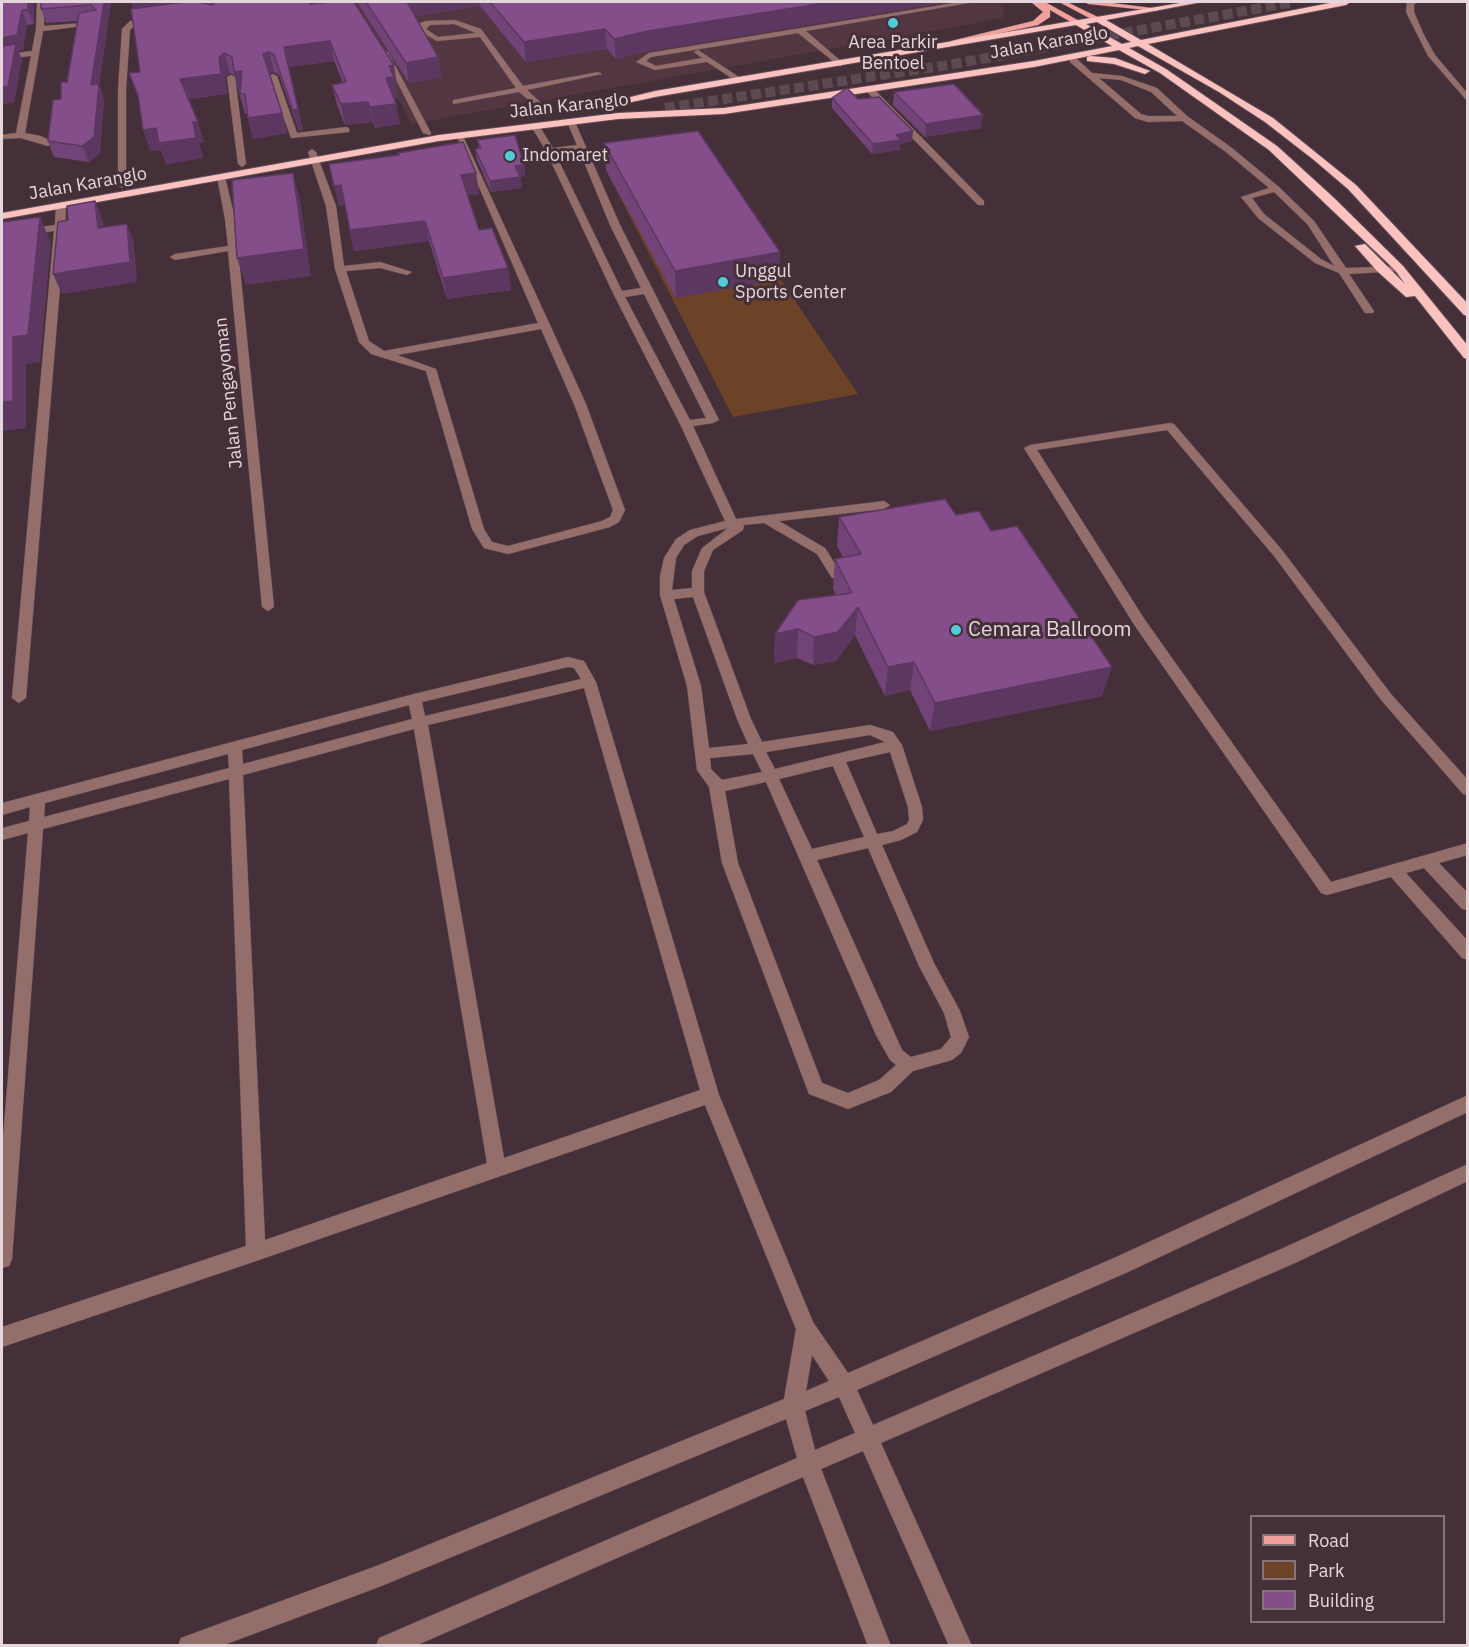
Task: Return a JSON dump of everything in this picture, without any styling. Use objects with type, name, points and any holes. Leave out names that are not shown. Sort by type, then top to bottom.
[{"type":"highway","name":"Jalan Karanglo","points":[[2,207],[242,164],[316,148],[611,105],[655,94],[1198,2]]},
{"type":"highway","name":"Jalan Karanglo","points":[[2,216],[221,177],[316,148],[459,136],[618,116],[724,111],[1034,64],[1346,2]]},
{"type":"highway","points":[[1098,19],[1182,66],[1269,120],[1352,187],[1429,267],[1467,312]]},
{"type":"highway","points":[[1079,23],[1173,77],[1273,148],[1399,268],[1467,355]]},
{"type":"highway","points":[[1188,43],[1203,31]]},
{"type":"highway","points":[[1181,53],[1182,66]]},
{"type":"highway","points":[[1034,64],[1073,60],[1102,60],[1128,64],[1201,104],[1260,147],[1287,171],[1381,269],[1435,313]]},
{"type":"highway","points":[[611,105],[653,99]]},
{"type":"highway","points":[[618,116],[665,108]]},
{"type":"main road","points":[[905,52],[1035,24],[1047,15],[1047,11],[1035,2]]},
{"type":"main road","points":[[1041,2],[1079,23]]},
{"type":"main road","points":[[1062,2],[1098,19]]},
{"type":"main road","points":[[1088,2],[1156,9]]},
{"type":"street","points":[[20,135],[40,29],[40,2]]},
{"type":"street","points":[[705,60],[655,68],[640,62],[646,56],[801,32],[970,2]]},
{"type":"street","points":[[1414,2],[1410,3],[1410,12],[1420,35],[1432,56],[1467,100]]},
{"type":"street","points":[[122,185],[122,90],[126,29],[136,23],[160,20]]},
{"type":"street","points":[[482,35],[442,40],[430,37],[422,30],[423,25],[429,23],[455,22],[470,27],[482,35],[521,89],[548,114]]},
{"type":"street","points":[[40,29],[95,24]]},
{"type":"street","points":[[801,32],[839,64]]},
{"type":"street","points":[[378,41],[402,81],[427,133]]},
{"type":"street","points":[[694,48],[705,60],[739,81]]},
{"type":"street","points":[[2,57],[35,53]]},
{"type":"street","points":[[1073,60],[1138,116],[1148,119],[1184,118]]},
{"type":"street","points":[[456,102],[598,74]]},
{"type":"street","points":[[1092,75],[1122,78],[1154,90],[1184,118],[1229,150],[1276,189],[1311,223],[1369,311]]},
{"type":"street","points":[[273,76],[292,135],[316,148],[329,178],[340,269],[364,342],[383,355],[431,369]]},
{"type":"street","points":[[231,77],[242,164]]},
{"type":"street","points":[[870,90],[981,203]]},
{"type":"street","points":[[571,122],[582,147],[601,227],[608,242],[647,290],[713,420],[686,424]]},
{"type":"street","points":[[535,126],[601,227],[608,242],[619,295],[686,424],[733,526]]},
{"type":"street","points":[[316,148],[345,130]]},
{"type":"street","points":[[2,137],[20,135],[38,138],[48,143]]},
{"type":"street","points":[[433,346],[431,369],[478,529],[488,545],[508,550],[606,524],[617,516],[618,505],[580,404],[459,136]]},
{"type":"street","points":[[550,152],[582,147]]},
{"type":"street","name":"Jalan Pengayoman","points":[[221,177],[230,219],[268,607]]},
{"type":"street","points":[[1276,189],[1245,197],[1261,216],[1318,261],[1335,270],[1344,271],[1399,268]]},
{"type":"street","points":[[19,698],[61,205]]},
{"type":"street","points":[[2,235],[60,227]]},
{"type":"street","points":[[175,258],[232,248]]},
{"type":"street","points":[[340,269],[380,265],[407,272]]},
{"type":"street","points":[[619,295],[647,290]]},
{"type":"street","points":[[383,355],[545,325]]},
{"type":"street","points":[[1467,790],[1386,697],[1278,553],[1170,426],[1030,448],[1140,623],[1327,889],[1467,849]]},
{"type":"street","points":[[837,759],[927,966],[959,1028],[960,1037],[953,1051],[941,1058],[908,1065],[885,1086],[848,1101],[815,1088],[730,863],[716,784],[704,770],[694,686],[666,595],[667,568],[677,546],[688,535],[763,520],[884,505]]},
{"type":"street","points":[[763,520],[821,552],[836,575]]},
{"type":"street","points":[[733,526],[708,548],[698,571],[698,592],[757,748],[808,856],[885,1035],[896,1055],[908,1065]]},
{"type":"street","points":[[677,546],[708,548]]},
{"type":"street","points":[[666,595],[698,592]]},
{"type":"street","points":[[2,808],[414,699],[568,662],[579,664],[589,682],[710,1095],[806,1329],[844,1385],[961,1646]]},
{"type":"street","points":[[2,834],[235,774],[420,722],[589,682]]},
{"type":"street","points":[[414,699],[420,722],[497,1169]]},
{"type":"street","points":[[702,754],[757,748],[870,730],[885,734],[895,745],[915,807],[916,820],[912,828],[903,833],[808,856]]},
{"type":"street","points":[[716,784],[727,785],[771,776],[895,745]]},
{"type":"street","points":[[235,746],[256,1252]]},
{"type":"street","points":[[2,1259],[38,799]]},
{"type":"street","points":[[1426,860],[1467,904]]},
{"type":"street","points":[[1393,869],[1467,952]]},
{"type":"street","points":[[2,1337],[710,1095]]},
{"type":"street","points":[[189,1646],[390,1571],[844,1385],[1121,1265],[1467,1104]]},
{"type":"street","points":[[387,1646],[1288,1256],[1467,1172]]},
{"type":"street","points":[[806,1329],[793,1405],[809,1465],[880,1646]]},
{"type":"shaded area","points":[[289,2],[1000,2],[1004,6],[1003,18],[411,124],[351,6],[289,11]]},
{"type":"green space","name":"Unggul Sports Center","points":[[698,157],[858,394],[733,417],[606,170]]},
{"type":"building","points":[[2,2],[28,2],[28,10],[22,10],[17,35],[2,38]]},
{"type":"building","points":[[41,2],[104,2],[91,85],[99,84],[94,137],[82,146],[48,141],[53,100],[61,99],[61,82],[67,82],[79,13],[96,10],[91,5],[41,9]]},
{"type":"building","points":[[184,2],[212,5],[215,2],[310,2],[310,4],[354,2],[394,65],[389,66],[394,77],[386,78],[396,104],[370,107],[368,102],[341,104],[332,85],[346,82],[330,41],[284,47],[298,109],[293,110],[274,55],[269,52],[263,54],[282,113],[248,118],[245,94],[240,94],[242,71],[234,72],[232,57],[224,53],[219,57],[221,74],[180,79],[198,122],[193,122],[196,138],[159,143],[156,128],[143,130],[138,95],[129,73],[140,72],[131,9]]},
{"type":"building","points":[[366,2],[407,2],[438,57],[406,63]]},
{"type":"building","points":[[490,2],[831,2],[648,31],[614,39],[605,29],[524,42]]},
{"type":"building","points":[[16,44],[8,87],[2,87],[2,46]]},
{"type":"building","points":[[954,84],[983,115],[926,124],[894,92]]},
{"type":"building","points":[[847,88],[858,99],[879,97],[913,131],[896,135],[901,140],[873,144],[832,98]]},
{"type":"building","points":[[698,131],[780,252],[675,271],[604,143]]},
{"type":"building","points":[[515,135],[524,165],[515,166],[520,177],[490,181],[475,149],[481,148],[477,140]]},
{"type":"building","points":[[463,142],[476,173],[461,175],[479,230],[492,228],[508,268],[443,278],[425,221],[350,230],[341,185],[334,186],[329,164],[399,155],[398,153]]},
{"type":"building","points":[[293,173],[304,249],[237,258],[232,180]]},
{"type":"building","points":[[95,201],[98,228],[127,224],[130,262],[53,274],[58,222],[68,220],[67,206]]},
{"type":"building","points":[[40,217],[28,335],[13,337],[13,401],[2,402],[2,222]]},
{"type":"building","name":"Cemara Ballroom","points":[[945,499],[956,515],[979,511],[991,531],[1017,526],[1112,667],[935,703],[914,662],[888,667],[858,607],[838,632],[814,637],[798,629],[775,634],[798,600],[852,593],[835,559],[861,554],[839,517]]},
{"type":"tunnel","points":[[665,108],[948,65],[1294,2]]},
{"type":"place","name":"Area Parkir Bentoel","points":[[893,23]]},
{"type":"place","name":"Indomaret","points":[[510,156]]},
{"type":"place","name":"Unggul Sports Center","points":[[723,282]]},
{"type":"place","name":"Cemara Ballroom","points":[[956,630]]}]
